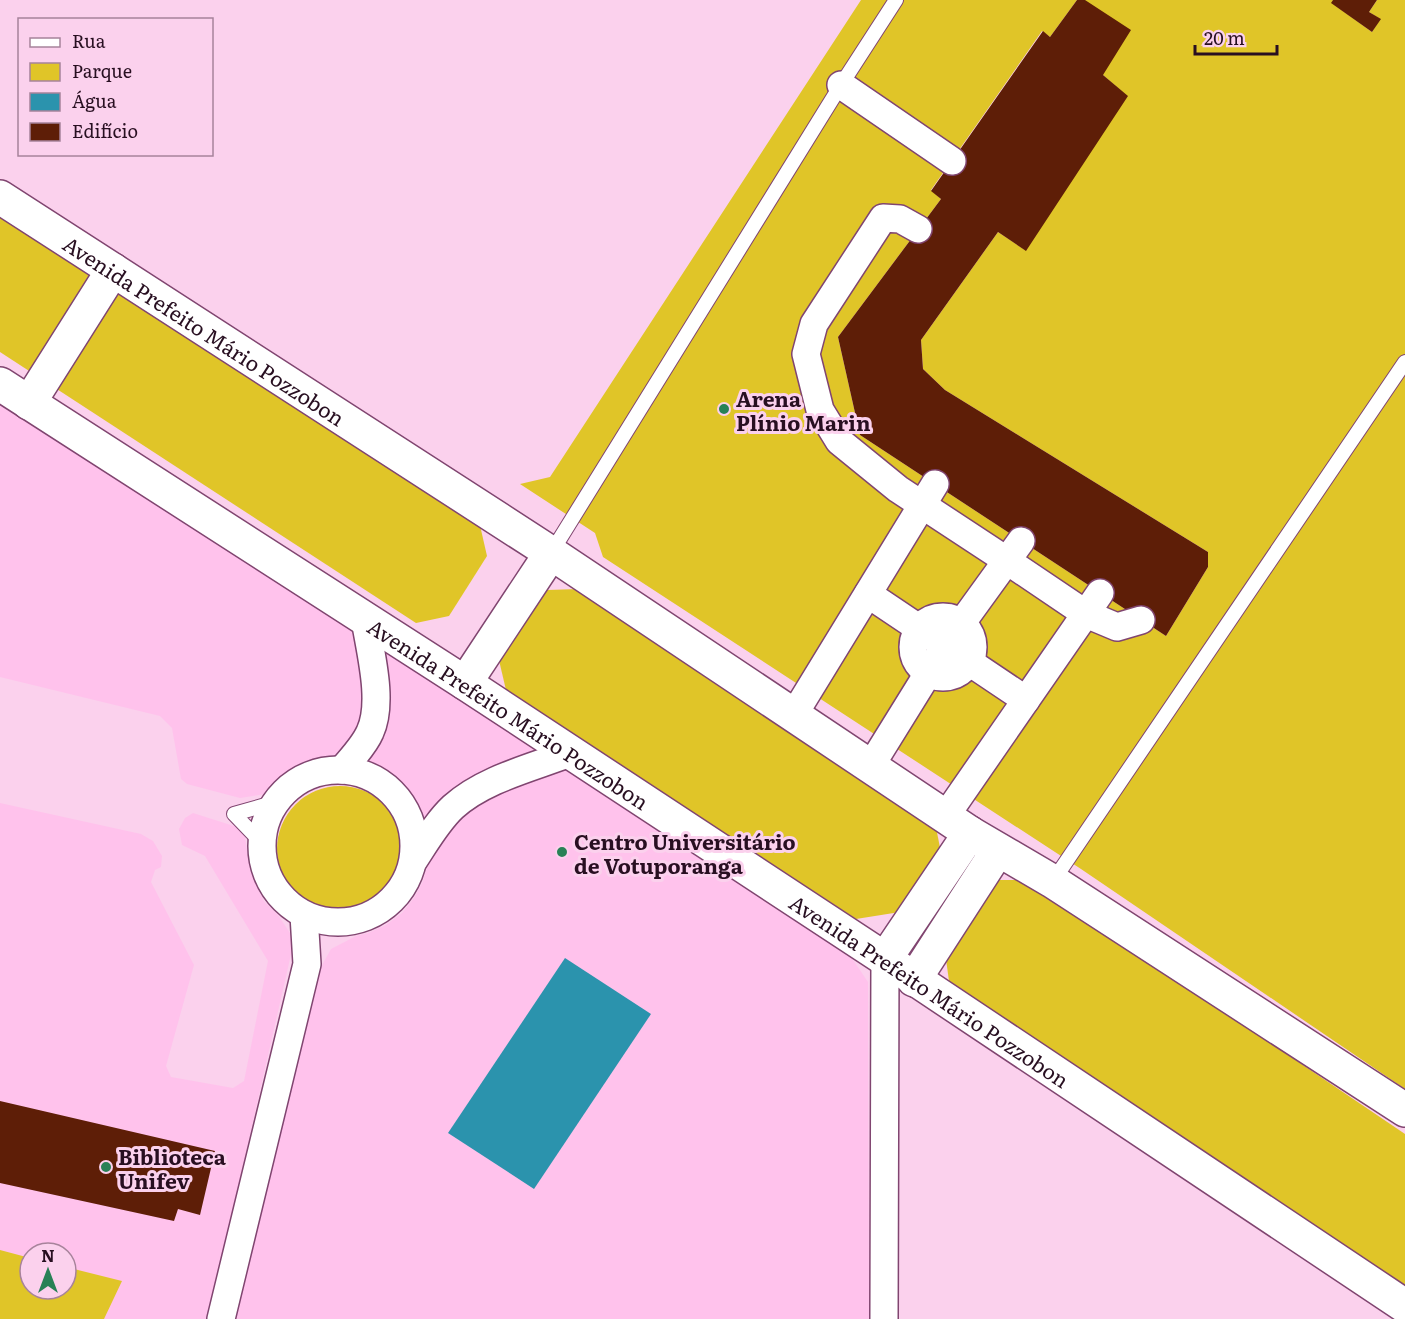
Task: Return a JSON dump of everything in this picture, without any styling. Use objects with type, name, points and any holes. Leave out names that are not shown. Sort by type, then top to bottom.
[{"type":"street","points":[[841,85],[952,161]]},
{"type":"street","name":"Avenida Prefeito Mário Pozzobon","points":[[0,197],[551,553],[957,825],[1052,881],[1405,1110]]},
{"type":"street","points":[[918,229],[900,219],[883,218],[814,324],[806,354],[820,410],[839,441],[898,489],[929,494],[1093,604],[1117,627],[1141,620]]},
{"type":"street","points":[[29,403],[113,270]]},
{"type":"street","name":"Avenida Prefeito Mário Pozzobon","points":[[0,384],[465,683],[885,959],[1405,1306]]},
{"type":"street","points":[[793,716],[929,494]]},
{"type":"street","points":[[870,766],[945,646],[1014,550]]},
{"type":"street","points":[[465,683],[551,553]]},
{"type":"street","points":[[868,594],[1026,700]]},
{"type":"street","points":[[884,1319],[885,959],[1026,700],[1093,604]]},
{"type":"street","points":[[939,618],[950,618],[961,623],[968,631],[972,642],[969,662],[960,671],[950,676],[928,673],[916,661],[913,651],[913,642],[919,629],[930,620],[939,618]]},
{"type":"street","points":[[342,770],[370,733],[375,715],[375,686],[365,619]]},
{"type":"street","points":[[414,860],[451,808],[470,794],[510,775],[570,753]]},
{"type":"street","points":[[342,770],[361,773],[378,781],[393,793],[405,808],[412,825],[415,842],[414,860],[409,876],[389,904],[375,914],[341,923],[322,921],[304,915],[275,891],[266,874],[262,843],[267,818],[276,802],[289,788],[305,777],[342,770]]},
{"type":"street","points":[[914,980],[998,850]]},
{"type":"street","points":[[220,1319],[307,964],[304,915]]},
{"type":"street","points":[[307,964],[341,923]]},
{"type":"lane","points":[[551,553],[896,0]]},
{"type":"lane","points":[[1052,881],[1405,362]]},
{"type":"shaded area","name":"Centro Universitário de Votuporanga","points":[[0,402],[847,951],[868,982],[869,1319],[233,1319],[321,967],[331,949],[356,936],[386,925],[402,913],[414,898],[423,881],[428,862],[426,823],[407,789],[393,775],[356,759],[337,757],[317,760],[285,775],[265,794],[240,798],[187,784],[181,779],[172,728],[160,716],[0,677]]},
{"type":"shaded area","points":[[0,803],[141,834],[153,841],[162,856],[161,867],[155,870],[151,882],[194,965],[166,1066],[171,1077],[233,1088],[244,1081],[268,961],[205,856],[182,845],[179,829],[185,818],[193,813],[237,827],[245,837],[250,869],[264,901],[278,915],[290,933],[292,950],[208,1319],[0,1319]]},
{"type":"green space","points":[[861,0],[1077,0],[1050,37],[1042,31],[931,190],[941,199],[838,337],[860,435],[1166,636],[1208,567],[1208,552],[945,390],[923,369],[921,340],[998,232],[1025,250],[1127,96],[1103,75],[1085,0],[1333,0],[1332,3],[1372,32],[1380,19],[1369,12],[1377,0],[1405,0],[1405,1089],[1081,869],[603,557],[595,533],[520,484],[550,477]]},
{"type":"green space","points":[[0,210],[479,521],[487,556],[449,616],[416,623],[0,352]]},
{"type":"green space","points":[[579,589],[935,822],[941,853],[900,912],[856,919],[506,690],[498,656],[547,590]]},
{"type":"green space","points":[[340,786],[364,791],[384,805],[398,825],[403,849],[398,873],[384,893],[364,907],[340,912],[316,907],[296,893],[282,873],[277,849],[282,825],[296,805],[316,791]]},
{"type":"green space","points":[[994,880],[1029,880],[1405,1134],[1405,1295],[949,981],[945,952]]},
{"type":"green space","points":[[0,1250],[18,1255],[18,1301],[78,1301],[78,1270],[122,1281],[104,1319],[0,1319]]},
{"type":"water","points":[[565,958],[651,1014],[534,1189],[448,1133]]},
{"type":"building","points":[[1077,0],[1085,0],[1131,30],[1103,75],[1128,96],[1026,251],[998,232],[921,340],[923,369],[945,390],[1208,552],[1208,567],[1166,636],[860,435],[838,337],[941,199],[931,191],[1043,31],[1050,37]]},
{"type":"building","points":[[1333,0],[1377,0],[1369,12],[1381,19],[1372,32],[1331,3]]},
{"type":"building","name":"Biblioteca Unifev","points":[[0,1101],[215,1151],[200,1215],[178,1209],[174,1221],[0,1183]]},
{"type":"place","name":"Arena Plínio Marin","points":[[724,409]]},
{"type":"place","name":"Centro Universitário de Votuporanga","points":[[562,852]]},
{"type":"place","name":"Biblioteca Unifev","points":[[106,1167]]}]
